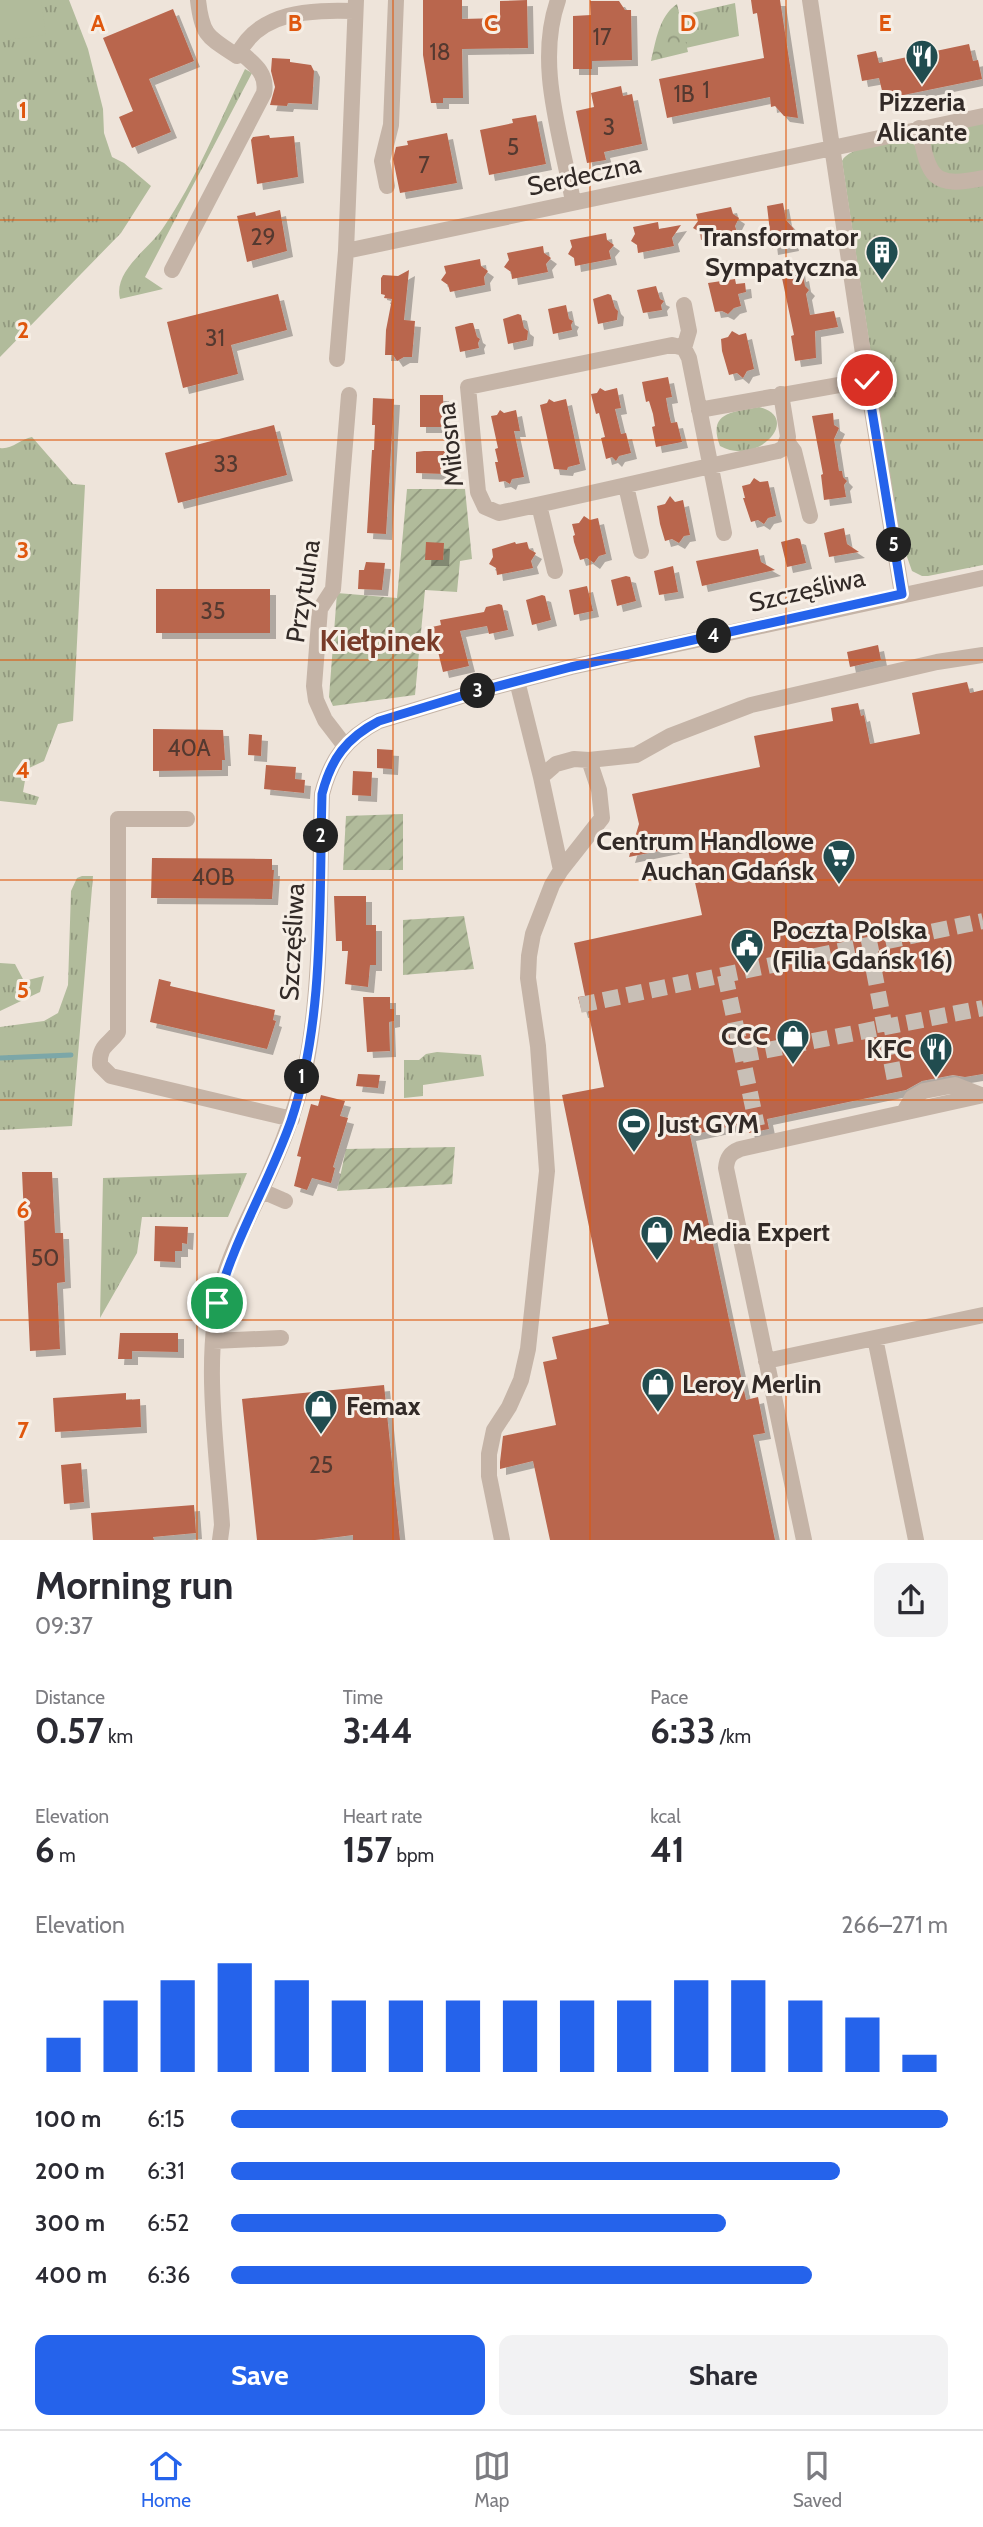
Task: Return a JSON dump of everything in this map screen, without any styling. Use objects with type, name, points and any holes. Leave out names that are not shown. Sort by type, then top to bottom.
[{"type":"street","points":[[198,0],[200,22],[208,37],[237,56],[258,31],[286,15],[356,6],[346,251],[337,359]]},
{"type":"street","points":[[387,186],[382,161],[391,125],[396,0]]},
{"type":"street","points":[[558,0],[550,35],[550,77],[573,202]]},
{"type":"street","points":[[810,0],[902,594]]},
{"type":"street","points":[[173,270],[264,93],[263,76],[239,51]]},
{"type":"street","name":"Serdeczna","points":[[346,251],[983,116]]},
{"type":"street","points":[[919,128],[925,160],[932,173],[943,181],[957,183],[983,178]]},
{"type":"street","points":[[684,305],[690,331],[684,348],[689,358],[724,533]]},
{"type":"street","name":"Miłosna","points":[[684,348],[672,345],[468,387],[477,484],[485,507],[499,513],[540,505],[778,451],[788,443]]},
{"type":"street","points":[[699,410],[867,380]]},
{"type":"street","points":[[781,394],[788,443],[794,452],[810,516]]},
{"type":"street","name":"Przytulna","points":[[345,746],[325,720],[316,700],[314,686],[320,609],[333,589],[349,395]]},
{"type":"street","points":[[626,486],[641,551]]},
{"type":"street","points":[[540,505],[555,571]]},
{"type":"street","name":"Szczęśliwa","points":[[220,1540],[222,1525],[213,1378],[217,1303],[238,1239],[262,1191],[292,1119],[305,1065],[319,1003],[322,794],[328,772],[345,746],[365,728],[379,721],[517,681],[983,578]]},
{"type":"street","points":[[541,777],[556,764],[574,758],[589,760],[636,755],[670,736],[751,705],[983,654]]},
{"type":"street","points":[[517,681],[561,870]]},
{"type":"street","points":[[502,1540],[489,1476],[489,1454],[494,1430],[509,1407],[521,1380],[528,1349],[547,1171],[538,1046],[528,978],[529,956],[533,934],[552,885],[602,818],[599,790],[589,760]]},
{"type":"street","points":[[187,819],[118,819],[118,1032],[99,1054],[100,1065],[111,1076],[292,1119]]},
{"type":"street","points":[[804,1540],[726,1168],[727,1159],[740,1149],[904,1112],[912,1098],[924,1091],[955,1085],[982,1095]]},
{"type":"street","points":[[262,1191],[285,1201]]},
{"type":"street","points":[[766,1361],[983,1315]]},
{"type":"street","points":[[213,1341],[281,1338]]},
{"type":"street","points":[[875,1338],[916,1540]]},
{"type":"green space","points":[[0,0],[69,0],[88,49],[103,109],[104,133],[112,157],[124,163],[151,186],[121,233],[0,357]]},
{"type":"green space","points":[[0,0],[41,0],[46,35],[0,41]]},
{"type":"green space","points":[[735,3],[739,36],[686,48],[679,16]]},
{"type":"green space","points":[[677,4],[688,52],[651,61],[662,22]]},
{"type":"green space","points":[[245,69],[252,73],[145,277],[163,289],[120,299],[122,279],[175,210]]},
{"type":"green space","points":[[983,123],[983,172],[952,177],[940,171],[929,142],[938,132]]},
{"type":"green space","points":[[907,139],[917,147],[926,175],[983,183],[983,565],[928,576],[912,571],[906,554],[901,555],[842,161],[861,149]]},
{"type":"green space","points":[[759,407],[771,413],[777,421],[776,430],[770,438],[760,446],[748,450],[734,451],[720,446],[717,426],[720,420],[732,413]]},
{"type":"green space","points":[[32,437],[73,484],[85,485],[73,721],[58,724],[44,761],[27,769],[23,792],[39,797],[36,805],[0,801],[0,448]]},
{"type":"green space","points":[[407,489],[465,489],[472,559],[460,561],[457,592],[425,590],[415,695],[333,706],[329,697],[337,593],[397,598]]},
{"type":"green space","points":[[403,814],[403,870],[343,870],[346,816]]},
{"type":"green space","points":[[93,876],[72,1126],[0,1130],[0,1027],[44,1021],[58,1013],[68,985],[71,891],[77,878]]},
{"type":"green space","points":[[464,916],[474,969],[403,975],[403,920]]},
{"type":"green space","points":[[0,963],[15,964],[24,981],[44,976],[40,992],[0,1011]]},
{"type":"green space","points":[[437,1052],[481,1055],[484,1076],[423,1085],[423,1096],[404,1098],[404,1060],[419,1060],[426,1054]]},
{"type":"green space","points":[[455,1147],[452,1184],[337,1191],[346,1149]]},
{"type":"green space","points":[[247,1173],[228,1217],[142,1217],[137,1253],[100,1318],[103,1178]]},
{"type":"building","points":[[423,0],[462,0],[462,19],[500,18],[500,1],[527,0],[528,48],[462,49],[463,98],[443,98],[443,103],[431,103],[423,55]]},
{"type":"building","points":[[751,0],[780,0],[798,118],[784,116],[775,106],[771,107],[770,97],[667,118],[659,79],[764,58],[757,13],[753,14]]},
{"type":"building","points":[[590,1],[619,1],[625,10],[631,10],[632,60],[592,61],[592,69],[573,69],[573,16],[591,15]]},
{"type":"building","points":[[173,9],[194,61],[149,79],[171,132],[132,148],[119,117],[133,111],[103,38]]},
{"type":"building","points":[[969,44],[973,61],[978,60],[982,79],[884,99],[879,78],[862,81],[857,55],[876,51],[879,63]]},
{"type":"building","points":[[272,58],[290,59],[290,62],[311,65],[314,71],[312,104],[270,105],[275,87],[271,71]]},
{"type":"building","points":[[621,86],[623,96],[632,94],[642,144],[604,152],[606,160],[587,163],[576,111],[594,107],[591,93]]},
{"type":"building","points":[[536,115],[546,164],[489,175],[480,130],[513,123],[512,119]]},
{"type":"building","points":[[447,133],[457,183],[400,193],[393,159],[396,147],[408,145],[407,141]]},
{"type":"building","points":[[269,135],[270,138],[294,136],[298,177],[257,184],[251,140],[253,137]]},
{"type":"building","points":[[783,203],[786,220],[794,229],[790,233],[793,245],[772,249],[767,206]]},
{"type":"building","points":[[731,207],[733,214],[739,218],[735,226],[737,232],[701,240],[700,232],[693,228],[698,221],[696,214]]},
{"type":"building","points":[[280,210],[287,251],[247,262],[237,216],[255,212],[256,216]]},
{"type":"building","points":[[658,222],[659,229],[681,225],[672,238],[674,246],[638,253],[637,245],[631,241],[635,234],[633,227]]},
{"type":"building","points":[[606,233],[607,240],[614,245],[609,251],[611,259],[575,266],[574,258],[568,254],[572,247],[570,240]]},
{"type":"building","points":[[543,246],[544,253],[551,258],[546,264],[548,272],[512,279],[511,272],[504,267],[509,260],[507,253]]},
{"type":"building","points":[[480,259],[481,266],[488,271],[484,277],[485,285],[450,292],[448,285],[441,280],[446,273],[444,266]]},
{"type":"building","points":[[799,269],[800,276],[803,275],[805,286],[809,290],[806,294],[810,315],[834,311],[838,327],[815,331],[816,358],[795,361],[791,336],[794,335],[782,278],[786,278],[785,271]]},
{"type":"building","points":[[409,270],[404,320],[415,321],[412,357],[397,361],[393,355],[385,355],[386,330],[392,299],[384,298],[385,295],[381,294],[381,278],[383,275],[398,276]]},
{"type":"building","points":[[735,279],[736,284],[745,283],[746,292],[738,294],[741,306],[728,314],[715,312],[708,283]]},
{"type":"building","points":[[656,286],[660,299],[664,301],[662,310],[643,313],[637,290]]},
{"type":"building","points":[[278,294],[287,330],[231,345],[238,374],[183,388],[167,322]]},
{"type":"building","points":[[608,294],[618,311],[617,320],[598,324],[593,299]]},
{"type":"building","points":[[566,305],[569,319],[573,321],[572,330],[553,334],[548,309]]},
{"type":"building","points":[[518,314],[528,331],[527,340],[508,344],[503,319]]},
{"type":"building","points":[[473,323],[480,339],[479,348],[460,352],[455,327]]},
{"type":"building","points":[[732,331],[739,335],[746,333],[754,369],[747,371],[743,378],[737,373],[729,375],[722,351],[721,339],[728,337]]},
{"type":"building","points":[[668,377],[672,397],[666,398],[668,410],[671,423],[677,422],[682,442],[656,447],[652,427],[655,426],[653,414],[649,401],[646,402],[642,382]]},
{"type":"building","points":[[600,388],[605,391],[617,388],[621,408],[615,409],[621,434],[626,433],[631,453],[619,456],[616,461],[612,457],[606,459],[601,438],[605,437],[591,394],[597,393]]},
{"type":"building","points":[[420,395],[443,395],[444,427],[420,427]]},
{"type":"building","points":[[373,398],[394,399],[386,534],[367,533],[374,450]]},
{"type":"building","points":[[549,399],[554,402],[566,399],[580,464],[568,467],[567,470],[554,469],[540,405],[547,403]]},
{"type":"building","points":[[500,410],[504,413],[516,410],[520,431],[514,431],[524,477],[512,479],[510,484],[499,482],[495,462],[498,462],[495,449],[498,448],[491,416],[497,415]]},
{"type":"building","points":[[833,413],[834,425],[839,428],[834,439],[839,471],[842,471],[847,481],[844,485],[846,497],[824,500],[823,474],[812,416]]},
{"type":"building","points":[[274,425],[287,475],[178,503],[165,453]]},
{"type":"building","points":[[445,451],[445,458],[453,462],[445,467],[445,474],[416,473],[416,452]]},
{"type":"building","points":[[754,478],[760,482],[768,481],[776,516],[768,518],[764,524],[758,520],[751,522],[743,498],[742,486],[750,484]]},
{"type":"building","points":[[670,496],[675,502],[683,500],[690,535],[684,536],[679,543],[672,539],[665,541],[660,524],[657,506],[665,504]]},
{"type":"building","points":[[584,516],[590,520],[598,518],[606,554],[599,556],[594,563],[587,558],[580,560],[574,542],[572,524],[579,523]]},
{"type":"building","points":[[844,528],[847,544],[859,552],[829,557],[824,533]]},
{"type":"building","points":[[800,539],[806,563],[787,567],[781,542]]},
{"type":"building","points":[[426,542],[444,543],[443,560],[425,560]]},
{"type":"building","points":[[515,542],[527,542],[529,549],[536,553],[531,561],[533,568],[497,575],[496,568],[489,564],[493,557],[492,549]]},
{"type":"building","points":[[758,549],[761,562],[775,570],[702,586],[696,561]]},
{"type":"building","points":[[366,562],[385,563],[382,590],[358,589],[359,570],[364,570]]},
{"type":"building","points":[[673,566],[678,592],[659,595],[654,571]]},
{"type":"building","points":[[630,577],[636,601],[617,606],[611,580]]},
{"type":"building","points":[[587,586],[593,611],[574,615],[569,590]]},
{"type":"building","points":[[156,589],[270,589],[270,633],[156,633]]},
{"type":"building","points":[[545,596],[551,620],[532,625],[526,600]]},
{"type":"building","points":[[502,605],[508,630],[489,634],[487,626],[460,631],[469,666],[443,672],[432,627],[441,625],[440,620],[484,612],[486,607]]},
{"type":"building","points":[[878,645],[881,660],[850,667],[847,652]]},
{"type":"building","name":"Centrum Handlowe Auchan Gdańsk","points":[[967,682],[970,693],[983,690],[983,1074],[965,1077],[953,1075],[922,1081],[906,1090],[767,1119],[769,1129],[749,1133],[747,1123],[690,1135],[746,1400],[758,1397],[765,1433],[753,1435],[775,1540],[550,1540],[533,1461],[500,1469],[500,1462],[503,1436],[556,1425],[543,1362],[557,1359],[552,1337],[609,1324],[562,1095],[604,1087],[588,1011],[582,1012],[578,997],[585,996],[574,943],[702,915],[687,845],[629,857],[639,824],[632,794],[760,767],[754,736],[833,721],[831,708],[858,703],[861,716],[864,715],[870,744],[920,734],[912,693]]},
{"type":"building","points":[[153,729],[223,730],[225,760],[222,760],[222,770],[153,771]]},
{"type":"building","points":[[249,734],[262,735],[261,756],[248,755]]},
{"type":"building","points":[[377,749],[393,750],[392,769],[377,768]]},
{"type":"building","points":[[266,765],[296,767],[295,779],[305,780],[304,793],[264,789]]},
{"type":"building","points":[[353,771],[372,772],[371,796],[352,795]]},
{"type":"building","points":[[152,858],[272,859],[272,899],[151,898]]},
{"type":"building","points":[[334,896],[366,896],[366,925],[376,925],[376,965],[370,965],[368,987],[345,984],[348,951],[342,951],[342,941],[336,941]]},
{"type":"building","points":[[159,979],[171,982],[170,986],[275,1010],[273,1020],[276,1021],[267,1049],[150,1022]]},
{"type":"building","points":[[363,997],[390,997],[394,1021],[389,1022],[390,1051],[367,1052]]},
{"type":"building","points":[[358,1074],[380,1075],[378,1088],[356,1086]]},
{"type":"building","points":[[321,1095],[345,1101],[340,1116],[348,1118],[333,1167],[335,1168],[331,1183],[312,1178],[307,1190],[294,1186],[301,1157],[297,1156],[311,1104],[318,1106]]},
{"type":"building","points":[[22,1172],[52,1172],[55,1233],[63,1233],[65,1282],[57,1283],[60,1349],[30,1351]]},
{"type":"building","points":[[155,1226],[188,1227],[187,1244],[182,1243],[182,1251],[175,1251],[175,1262],[154,1261]]},
{"type":"building","points":[[120,1333],[178,1333],[178,1352],[132,1351],[132,1359],[118,1359]]},
{"type":"building","points":[[384,1385],[400,1540],[353,1540],[353,1535],[315,1540],[257,1540],[242,1399]]},
{"type":"building","points":[[126,1393],[126,1400],[140,1399],[141,1427],[55,1432],[53,1398]]},
{"type":"building","points":[[81,1463],[84,1502],[64,1504],[61,1465]]},
{"type":"building","points":[[194,1505],[196,1533],[153,1537],[154,1540],[93,1540],[91,1513]]},
{"type":"waterway","points":[[0,1058],[71,1055]]},
{"type":"tunnel","points":[[580,1005],[983,921]]},
{"type":"tunnel","points":[[869,945],[896,1086]]},
{"type":"tunnel","points":[[725,975],[757,1126]]},
{"type":"tunnel","points":[[742,1055],[983,1008]]},
{"type":"place","name":"Pizzeria Alicante","points":[[922,86]]},
{"type":"place","name":"Transformator Sympatyczna","points":[[882,282]]},
{"type":"place","name":"Centrum Handlowe Auchan Gdańsk","points":[[839,886]]},
{"type":"place","name":"Poczta Polska (Filia Gdańsk 16)","points":[[747,975]]},
{"type":"place","name":"CCC","points":[[793,1066]]},
{"type":"place","name":"KFC","points":[[936,1079]]},
{"type":"place","name":"Just GYM","points":[[634,1154]]},
{"type":"place","name":"Media Expert","points":[[657,1262]]},
{"type":"place","name":"Leroy Merlin","points":[[658,1414]]},
{"type":"place","name":"Femax","points":[[321,1436]]},
{"type":"district","name":"Kiełpinek","points":[[380,641]]},
{"type":"route","points":[[217,1303],[238,1239],[262,1191],[292,1119],[305,1065],[315,1002],[322,794],[328,772],[339,754],[365,728],[394,715],[571,667],[902,594],[867,380]]}]
